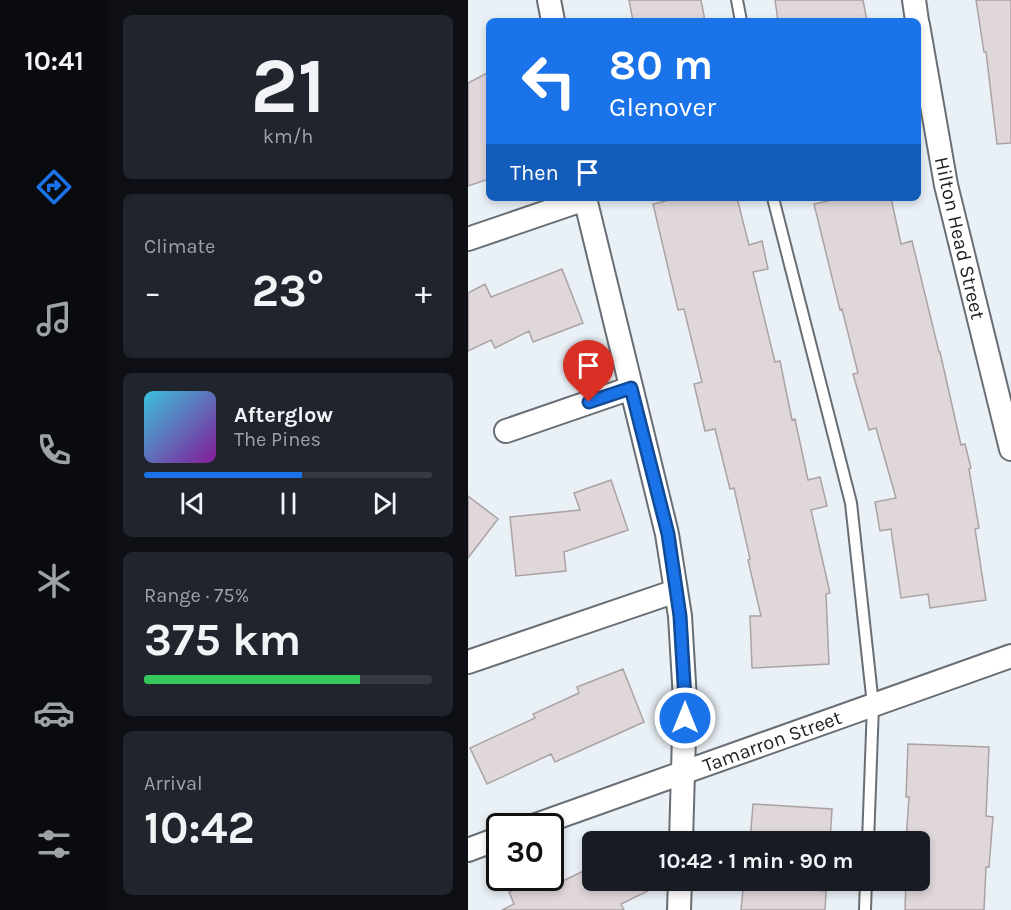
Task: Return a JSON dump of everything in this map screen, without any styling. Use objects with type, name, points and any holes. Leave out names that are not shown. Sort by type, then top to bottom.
[{"type":"street","points":[[549,0],[552,18]]},
{"type":"street","name":"Hilton Head Street","points":[[914,0],[917,18]]},
{"type":"street","name":"Hilton Head Street","points":[[921,40],[946,185],[1011,449]]},
{"type":"street","points":[[468,239],[579,201]]},
{"type":"street","points":[[585,201],[668,534],[680,616],[685,700],[681,831]]},
{"type":"street","points":[[506,431],[631,388]]},
{"type":"street","points":[[468,662],[676,591]]},
{"type":"street","name":"Tamarron Street","points":[[564,815],[1011,656]]},
{"type":"street","points":[[470,842],[486,840]]},
{"type":"street","points":[[679,910],[680,891]]},
{"type":"lane","points":[[737,0],[740,18]]},
{"type":"lane","points":[[774,201],[851,503],[873,705],[868,831]]},
{"type":"lane","points":[[865,910],[866,891]]},
{"type":"building","points":[[629,0],[701,0],[704,18],[632,18]]},
{"type":"building","points":[[775,0],[863,0],[866,18],[778,18]]},
{"type":"building","points":[[976,0],[1011,0],[1011,143],[997,144],[986,52],[984,52]]},
{"type":"building","points":[[486,74],[486,180],[468,186],[468,83]]},
{"type":"building","points":[[666,201],[738,201],[749,245],[762,241],[768,269],[753,272],[775,362],[780,361],[792,420],[795,419],[808,480],[820,477],[827,506],[811,510],[830,593],[826,594],[829,664],[752,668],[750,616],[761,616],[748,560],[750,559],[734,488],[730,489],[715,429],[705,431],[694,384],[702,382],[684,309],[678,310],[653,204]]},
{"type":"building","points":[[828,201],[892,201],[901,244],[912,241],[961,445],[965,444],[971,468],[969,469],[979,528],[975,529],[986,600],[930,608],[928,594],[901,598],[891,529],[880,531],[875,502],[896,498],[876,428],[869,430],[853,374],[858,373],[814,204]]},
{"type":"building","points":[[562,269],[583,323],[533,342],[529,331],[495,348],[491,340],[468,351],[468,293],[485,284],[491,297]]},
{"type":"building","points":[[611,480],[628,530],[564,552],[566,571],[516,576],[510,517],[580,510],[574,493]]},
{"type":"building","points":[[468,496],[498,519],[468,558]]},
{"type":"building","points":[[623,669],[644,722],[555,762],[551,754],[487,784],[470,748],[535,718],[533,714],[579,693],[577,687]]},
{"type":"building","points":[[908,744],[989,747],[986,816],[993,817],[989,867],[986,867],[984,910],[905,910],[906,891],[930,891],[930,831],[907,831],[909,797],[906,797]]},
{"type":"building","points":[[753,804],[832,809],[831,831],[751,831]]},
{"type":"building","points":[[582,872],[582,891],[648,891],[621,904],[624,910],[502,910],[514,904],[509,892],[564,891],[564,880]]},
{"type":"building","points":[[743,891],[826,891],[825,910],[741,910]]},
{"type":"route","points":[[589,402],[631,388],[668,534],[680,616],[685,718]]}]
